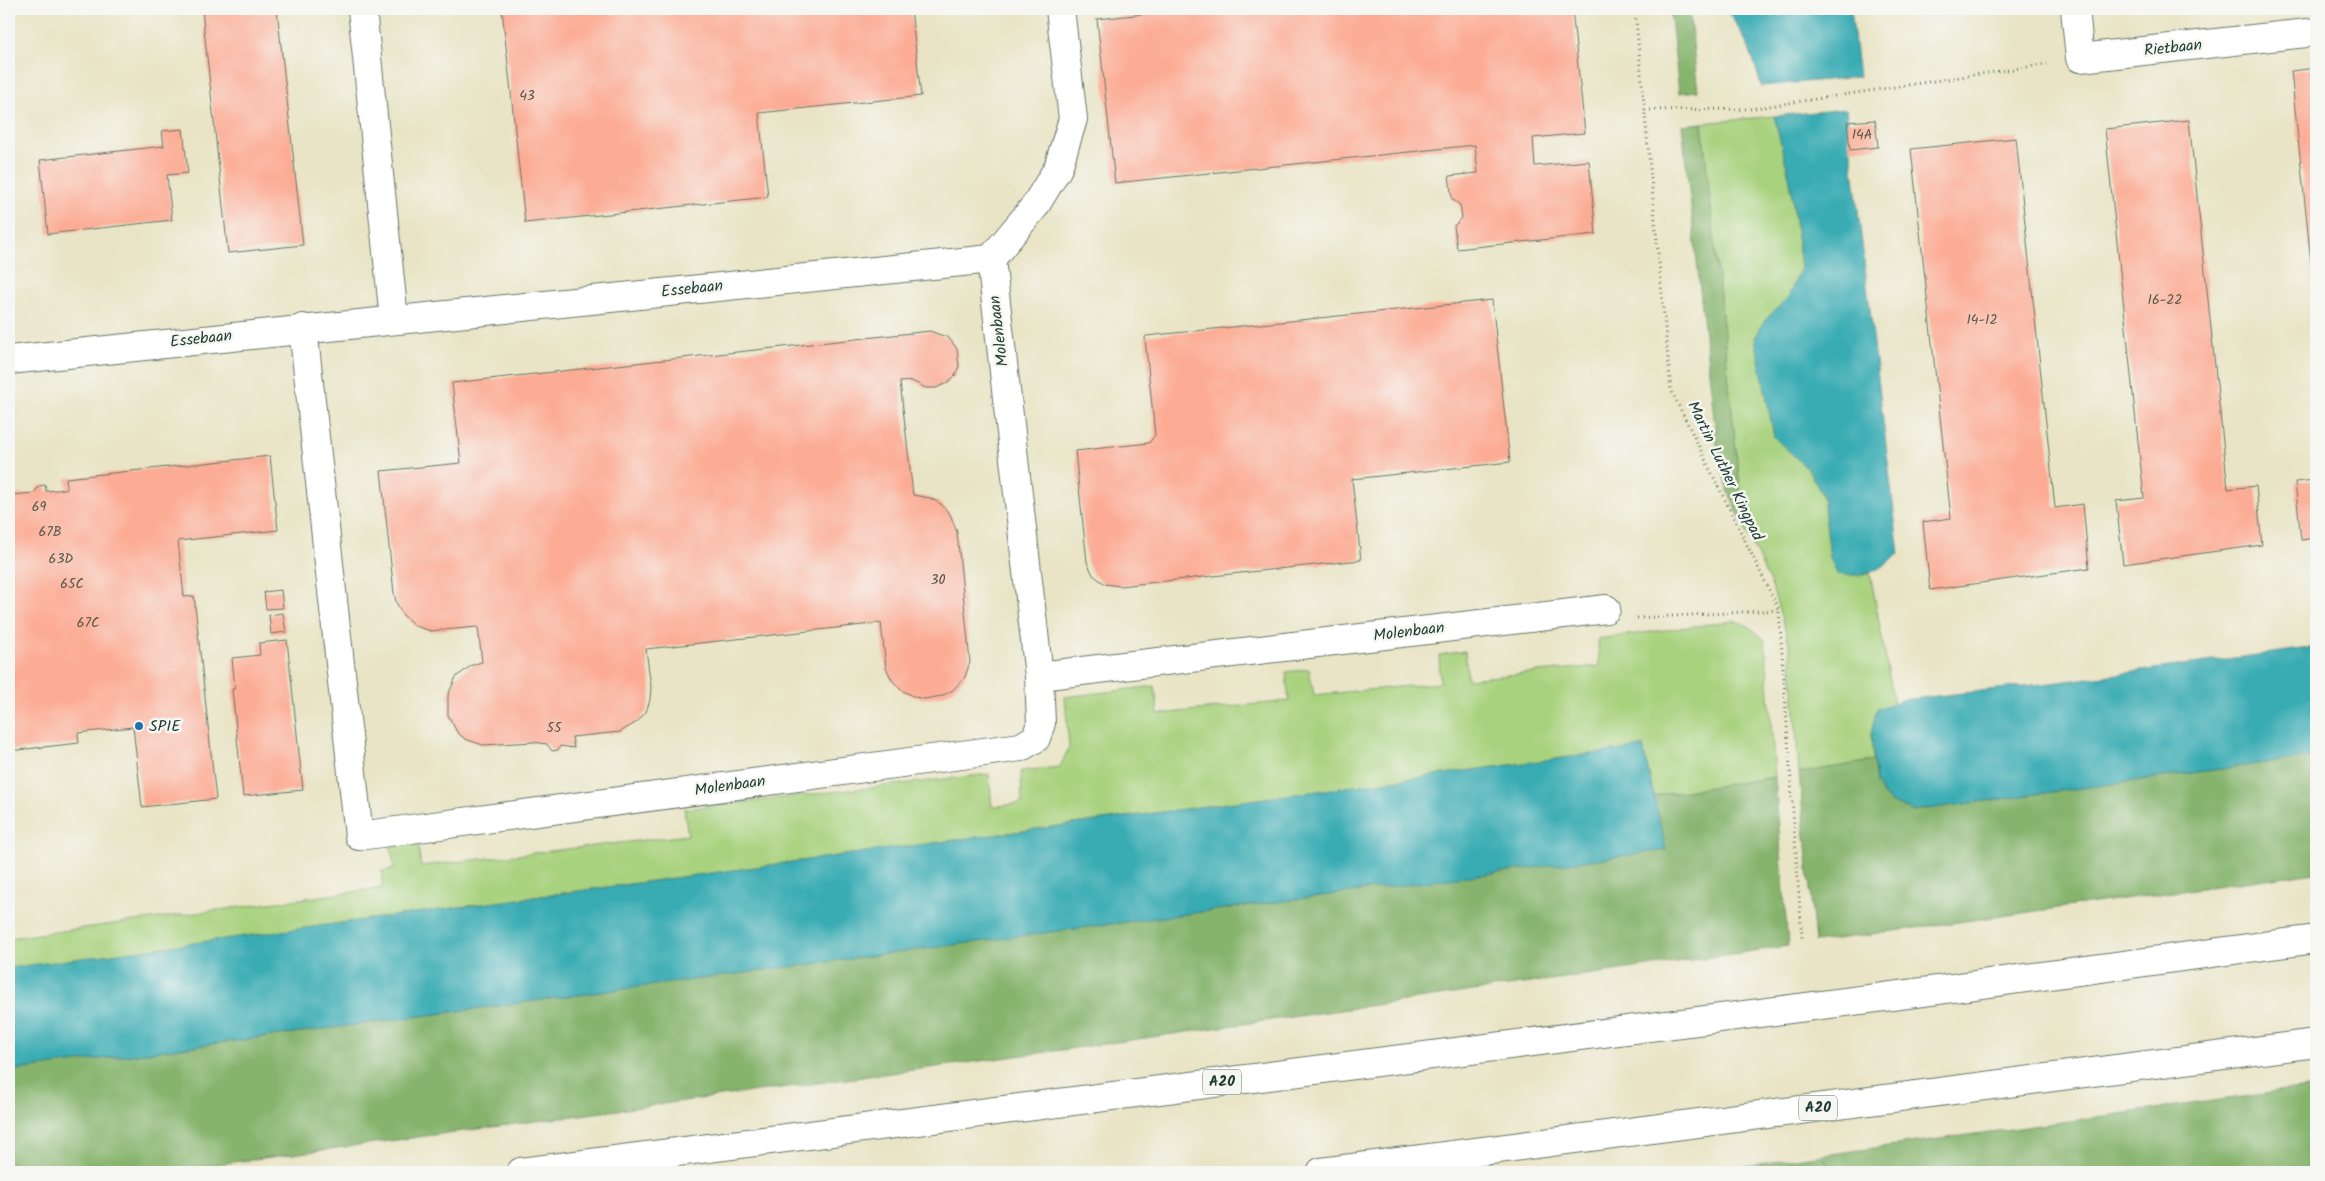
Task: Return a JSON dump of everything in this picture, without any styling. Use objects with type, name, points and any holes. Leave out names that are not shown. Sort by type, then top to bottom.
[{"type":"main road","points":[[362,9],[394,319]]},
{"type":"main road","points":[[990,259],[1035,206],[1058,168],[1073,119],[1060,9]]},
{"type":"main road","points":[[2074,9],[2080,58]]},
{"type":"main road","name":"Rietbaan","points":[[2080,58],[2316,32]]},
{"type":"main road","name":"Essebaan","points":[[9,360],[303,328],[990,259]]},
{"type":"main road","name":"Molenbaan","points":[[303,328],[359,836],[1021,747],[1036,738],[1041,723],[1039,676],[990,259]]},
{"type":"main road","name":"Molenbaan","points":[[1039,676],[1606,609]]},
{"type":"main road","name":"A20","points":[[521,1172],[1923,992],[2316,939]]},
{"type":"main road","name":"A20","points":[[1321,1172],[2316,1043]]},
{"type":"path","name":"Martin Luther Kingpad","points":[[1634,9],[1671,390],[1779,610],[1802,939]]},
{"type":"path","points":[[1645,110],[1749,109],[1883,90],[2080,58]]},
{"type":"path","points":[[1606,609],[1632,618],[1779,610]]},
{"type":"path","points":[[1825,1160],[1826,1172]]},
{"type":"green space","points":[[1670,9],[1689,9],[1698,91],[1679,93]]},
{"type":"green space","points":[[1774,116],[1790,180],[1801,268],[1788,298],[1765,320],[1756,338],[1774,437],[1808,469],[1823,496],[1830,557],[1859,577],[1870,573],[1894,703],[1877,710],[1871,733],[1873,761],[1799,773],[1790,646],[1772,587],[1744,527],[1702,123]]},
{"type":"green space","points":[[1702,123],[1744,527],[1728,491],[1718,454],[1682,125]]},
{"type":"green space","points":[[1733,621],[1747,625],[1765,640],[1775,777],[1654,796],[1643,747],[9,968],[9,938],[382,888],[382,871],[394,869],[390,839],[417,837],[421,866],[688,835],[684,809],[989,774],[992,807],[1022,803],[1021,771],[1060,767],[1069,747],[1065,697],[1155,686],[1158,714],[1289,701],[1286,672],[1309,669],[1314,695],[1440,683],[1439,655],[1465,651],[1468,679],[1599,666],[1598,639]]},
{"type":"green space","points":[[2316,756],[2316,872],[1815,942],[1799,773],[1873,761],[1879,788],[1883,794],[1894,803],[1912,811]]},
{"type":"green space","points":[[1775,777],[1788,946],[1061,1050],[160,1172],[9,1172],[9,1071],[1665,850],[1654,796]]},
{"type":"green space","points":[[2316,1087],[2316,1172],[1701,1172],[2249,1096]]},
{"type":"water","points":[[1724,9],[1851,9],[1859,77],[1761,86],[1743,36]]},
{"type":"water","points":[[1846,109],[1899,554],[1871,572],[1857,575],[1837,574],[1830,557],[1823,496],[1808,469],[1774,437],[1755,338],[1765,320],[1788,298],[1801,268],[1790,180],[1774,116]]},
{"type":"water","points":[[2316,647],[2316,756],[1912,811],[1890,802],[1876,784],[1871,733],[1877,709],[1902,700],[2059,682]]},
{"type":"water","points":[[1643,747],[1666,850],[9,1071],[9,968]]},
{"type":"building","points":[[277,9],[303,245],[228,253],[202,10]]},
{"type":"building","points":[[502,9],[911,9],[921,96],[759,113],[768,197],[525,223]]},
{"type":"building","points":[[1191,9],[1572,9],[1585,133],[1533,138],[1535,166],[1589,161],[1596,234],[1457,249],[1454,226],[1462,218],[1460,205],[1452,199],[1449,176],[1478,173],[1475,145],[1115,183],[1097,19]]},
{"type":"building","points":[[2316,68],[2316,299],[2315,299],[2291,71]]},
{"type":"building","points":[[1875,120],[1878,147],[1850,150],[1847,122]]},
{"type":"building","points":[[2189,120],[2228,489],[2256,486],[2262,545],[2123,564],[2116,501],[2144,498],[2105,129]]},
{"type":"building","points":[[183,129],[188,173],[167,175],[172,220],[48,234],[40,160],[164,146],[162,131]]},
{"type":"building","points":[[2016,138],[2055,508],[2083,504],[2089,568],[1930,590],[1923,522],[1951,518],[1911,149]]},
{"type":"building","points":[[1492,300],[1510,462],[1352,479],[1361,560],[1120,586],[1105,584],[1093,575],[1087,562],[1075,451],[1149,443],[1155,435],[1146,336]]},
{"type":"building","points":[[930,331],[949,338],[957,349],[959,366],[955,376],[947,383],[936,388],[926,388],[912,381],[900,382],[913,495],[930,498],[941,504],[950,514],[957,532],[970,662],[965,677],[953,690],[942,696],[924,699],[901,690],[892,680],[886,668],[881,623],[646,649],[651,687],[650,700],[646,712],[637,722],[620,732],[572,737],[574,748],[560,746],[558,750],[552,751],[547,744],[533,742],[483,745],[465,739],[457,732],[448,715],[448,695],[456,677],[472,665],[482,662],[478,627],[431,631],[415,626],[402,614],[394,593],[381,471],[461,463],[452,383]]},
{"type":"building","points":[[270,456],[278,530],[178,541],[184,597],[194,596],[216,799],[142,807],[133,727],[78,733],[79,743],[9,751],[9,479],[12,495],[34,493],[39,486],[45,485],[46,491],[67,489],[66,478]]},
{"type":"building","points":[[2316,480],[2316,538],[2301,540],[2295,482]]},
{"type":"building","points":[[281,590],[283,608],[266,609],[264,592]]},
{"type":"building","points":[[283,613],[286,632],[271,634],[269,615]]},
{"type":"building","points":[[287,640],[303,790],[243,796],[232,689],[235,689],[232,658],[260,655],[259,643]]},
{"type":"place","name":"SPIE","points":[[139,726]]}]
